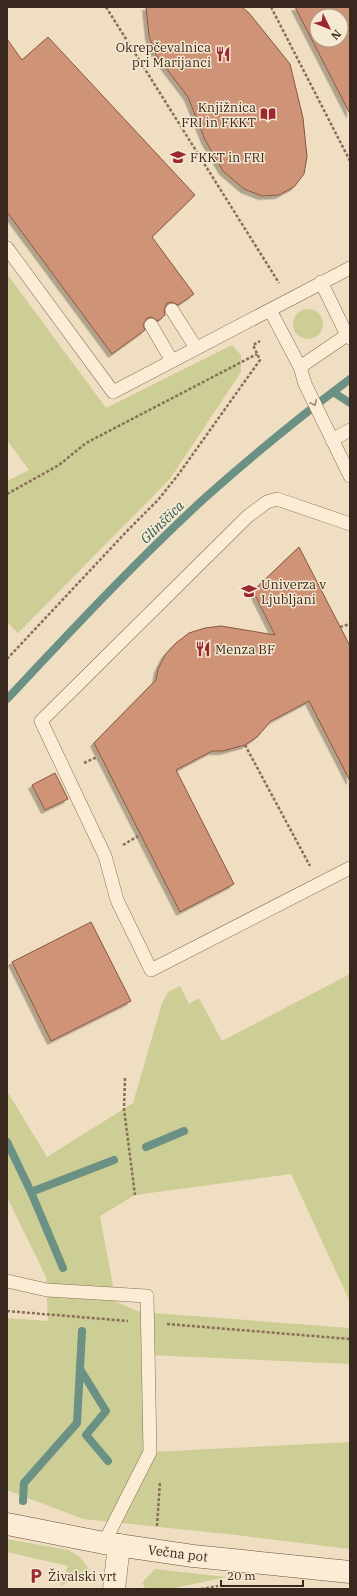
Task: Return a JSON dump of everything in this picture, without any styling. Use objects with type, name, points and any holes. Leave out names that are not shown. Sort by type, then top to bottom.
[{"type":"main road","name":"Večna pot","points":[[7,1524],[111,1544],[193,1556],[350,1572]]},
{"type":"main road","points":[[111,1544],[114,1589]]},
{"type":"lane","points":[[7,248],[113,392],[350,268]]},
{"type":"lane","points":[[300,367],[349,336],[321,282]]},
{"type":"lane","points":[[172,310],[196,348]]},
{"type":"lane","points":[[270,310],[300,367],[304,384],[350,476]]},
{"type":"lane","points":[[151,325],[172,361]]},
{"type":"lane","points":[[332,440],[350,430]]},
{"type":"lane","points":[[350,524],[277,499],[267,502],[248,516],[41,721],[105,856],[117,900],[151,970],[350,868]]},
{"type":"lane","points":[[7,1281],[47,1290],[147,1296],[150,1452],[111,1544]]},
{"type":"path","points":[[106,7],[289,300]]},
{"type":"path","points":[[270,7],[350,161]]},
{"type":"path","points":[[7,659],[122,535],[158,500],[178,476],[260,360],[253,345],[283,336]]},
{"type":"path","points":[[7,494],[59,465],[86,443],[257,354]]},
{"type":"path","points":[[340,627],[350,624]]},
{"type":"path","points":[[245,745],[320,884]]},
{"type":"path","points":[[125,1078],[124,1109],[135,1196]]},
{"type":"path","points":[[7,1311],[350,1339]]},
{"type":"green space","points":[[7,274],[106,408],[232,345],[241,355],[241,372],[170,479],[18,633],[7,622],[7,481],[29,470],[7,440]]},
{"type":"green space","points":[[308,309],[318,314],[323,324],[318,334],[308,339],[298,334],[293,324],[298,314]]},
{"type":"green space","points":[[350,974],[350,1302],[291,1174],[135,1195],[100,1216],[116,1302],[140,1312],[350,1328],[350,1364],[148,1355],[150,1452],[350,1442],[350,1549],[83,1519],[7,1490],[7,1318],[48,1321],[46,1277],[7,1197],[7,1091],[47,1157],[133,1103],[162,1003],[168,992],[180,986],[189,1004],[199,998],[222,1041]]},
{"type":"green space","points":[[7,1539],[68,1550],[82,1560],[87,1566],[91,1575],[69,1581],[60,1586],[68,1566],[7,1552]]},
{"type":"green space","points":[[155,1569],[226,1577],[170,1589],[146,1589],[142,1583]]},
{"type":"building","points":[[146,7],[242,7],[249,13],[290,64],[303,118],[307,157],[304,174],[294,187],[279,195],[262,196],[244,189],[223,171],[205,140],[188,97],[156,55],[149,36]]},
{"type":"building","points":[[295,7],[350,7],[350,114],[316,48],[349,48],[349,8],[309,8],[309,34]]},
{"type":"building","points":[[48,37],[195,195],[152,237],[194,294],[178,305],[172,302],[167,303],[164,310],[165,315],[158,321],[151,317],[147,318],[143,325],[145,330],[112,354],[7,212],[7,39],[22,60]]},
{"type":"building","points":[[299,547],[350,646],[350,781],[309,701],[271,721],[257,737],[245,745],[223,751],[212,751],[176,770],[234,884],[180,912],[94,743],[156,680],[158,669],[165,655],[176,643],[189,633],[205,628],[221,626],[275,635],[253,591]]},
{"type":"building","points":[[55,773],[68,799],[45,810],[32,785]]},
{"type":"building","points":[[91,922],[131,1001],[51,1041],[12,962]]},
{"type":"waterway","name":"Glinščica","points":[[7,699],[105,596],[181,520],[295,421],[350,379]]},
{"type":"waterway","points":[[333,392],[350,403]]},
{"type":"waterway","points":[[146,1147],[184,1131]]},
{"type":"waterway","points":[[7,1142],[31,1192],[63,1268]]},
{"type":"waterway","points":[[31,1192],[114,1160]]},
{"type":"waterway","points":[[23,1501],[24,1483],[77,1423],[82,1331]]},
{"type":"waterway","points":[[80,1369],[106,1411],[86,1435],[108,1461]]},
{"type":"place","name":"Okrepčevalnica pri Marijanci","points":[[223,54]]},
{"type":"place","name":"Knjižnica FRI in FKKT","points":[[268,114]]},
{"type":"place","name":"FKKT in FRI","points":[[178,157]]},
{"type":"place","name":"Univerza v Ljubljani","points":[[249,591]]},
{"type":"place","name":"Menza BF","points":[[203,649]]},
{"type":"place","name":"Živalski vrt","points":[[36,1576]]}]
